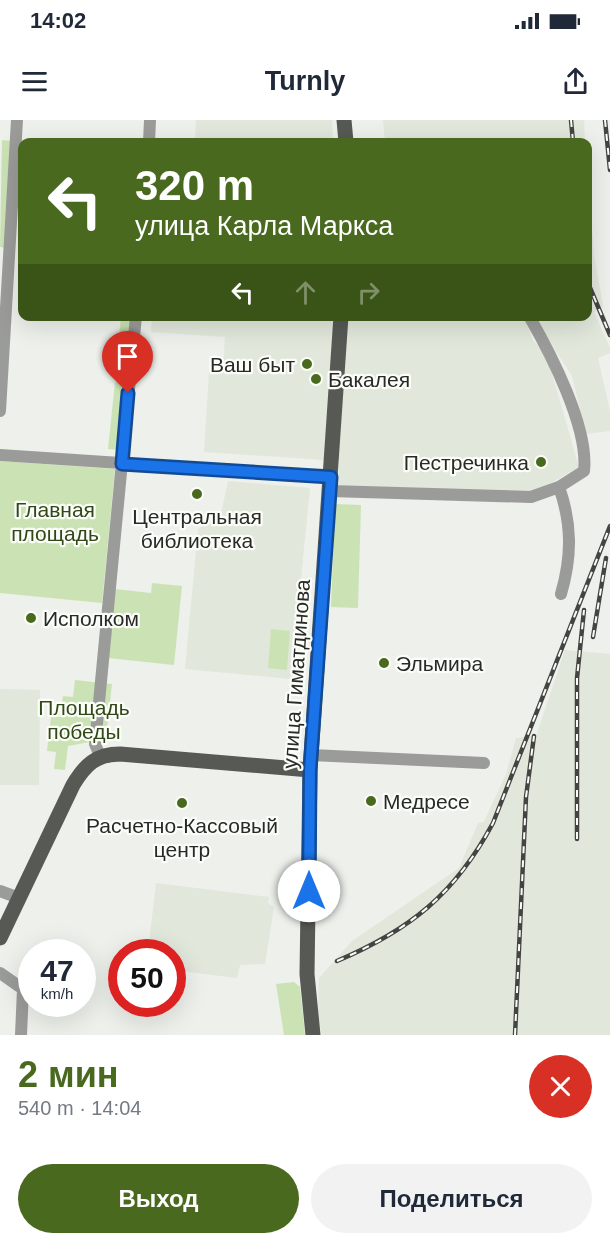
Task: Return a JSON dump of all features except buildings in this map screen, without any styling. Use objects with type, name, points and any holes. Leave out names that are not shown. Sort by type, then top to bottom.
[{"type":"main road","points":[[344,120],[346,138]]},
{"type":"main road","name":"улица Гиматдинова","points":[[313,1035],[307,974],[310,762],[341,321]]},
{"type":"main road","points":[[0,938],[73,785],[95,759],[120,754],[310,762]]},
{"type":"street","points":[[0,411],[17,236],[17,120]]},
{"type":"street","points":[[149,138],[150,120]]},
{"type":"street","points":[[95,759],[136,321]]},
{"type":"street","points":[[0,455],[331,484],[531,497],[559,487],[584,471],[585,447],[553,356],[532,321]]},
{"type":"street","points":[[559,487],[566,508],[570,551],[561,594]]},
{"type":"street","points":[[310,762],[484,763]]},
{"type":"street","points":[[0,891],[19,898]]},
{"type":"street","points":[[0,973],[23,989],[21,1035]]},
{"type":"shaded area","points":[[196,120],[332,120],[333,138],[195,138]]},
{"type":"shaded area","points":[[383,120],[584,120],[585,138],[385,138]]},
{"type":"shaded area","points":[[592,228],[603,306],[594,312],[610,348],[610,353],[598,358],[610,412],[610,431],[586,434],[572,376],[537,321],[592,321]]},
{"type":"shaded area","points":[[152,321],[526,321],[533,341],[546,353],[579,467],[532,494],[338,487],[339,461],[204,452],[209,372],[223,372],[225,337],[151,332]]},
{"type":"shaded area","points":[[228,481],[310,488],[291,679],[185,669],[198,529],[221,514]]},
{"type":"shaded area","points":[[565,650],[610,654],[610,1035],[322,1035],[318,1017],[319,978],[352,941],[459,868],[478,823],[484,822],[506,774],[516,738],[536,736]]},
{"type":"shaded area","points":[[0,689],[40,690],[39,785],[0,785]]},
{"type":"shaded area","points":[[156,883],[269,897],[268,903],[274,907],[265,964],[240,965],[237,978],[186,972],[186,939],[150,939]]},
{"type":"green space","points":[[2,140],[12,141],[8,248],[0,247]]},
{"type":"green space","points":[[121,321],[133,321],[127,379],[115,378]]},
{"type":"green space","points":[[115,382],[127,383],[121,450],[108,449]]},
{"type":"green space","name":"Главная площадь","points":[[0,461],[115,469],[102,603],[0,593]]},
{"type":"green space","points":[[335,504],[361,505],[358,608],[331,607]]},
{"type":"green space","points":[[152,583],[182,586],[174,665],[108,658],[115,589],[151,593]]},
{"type":"green space","points":[[271,629],[290,631],[287,670],[268,668]]},
{"type":"green space","name":"Площадь победы","points":[[75,680],[112,684],[106,739],[68,746],[65,770],[54,769],[56,752],[47,751],[51,717],[60,717],[63,696],[73,697]]},
{"type":"green space","points":[[294,982],[300,987],[305,1035],[284,1035],[276,984]]},
{"type":"railway","points":[[571,120],[573,138]]},
{"type":"railway","points":[[605,120],[610,170]]},
{"type":"railway","points":[[592,292],[610,335]]},
{"type":"railway","points":[[337,961],[387,936],[428,907],[463,870],[478,848],[493,823],[610,526]]},
{"type":"railway","points":[[593,637],[606,558]]},
{"type":"railway","points":[[577,839],[577,678],[584,610]]},
{"type":"railway","points":[[515,1035],[526,797],[534,736]]},
{"type":"place","name":"Ваш быт","points":[[307,364]]},
{"type":"place","name":"Бакалея","points":[[316,379]]},
{"type":"place","name":"Пестречинка","points":[[541,462]]},
{"type":"place","name":"Центральная библиотека","points":[[197,494]]},
{"type":"place","name":"Исполком","points":[[31,618]]},
{"type":"place","name":"Эльмира","points":[[384,663]]},
{"type":"place","name":"Медресе","points":[[371,801]]},
{"type":"place","name":"Расчетно-Кассовый центр","points":[[182,803]]},
{"type":"route","points":[[128,393],[122,464],[331,477],[310,770],[309,891]]}]
